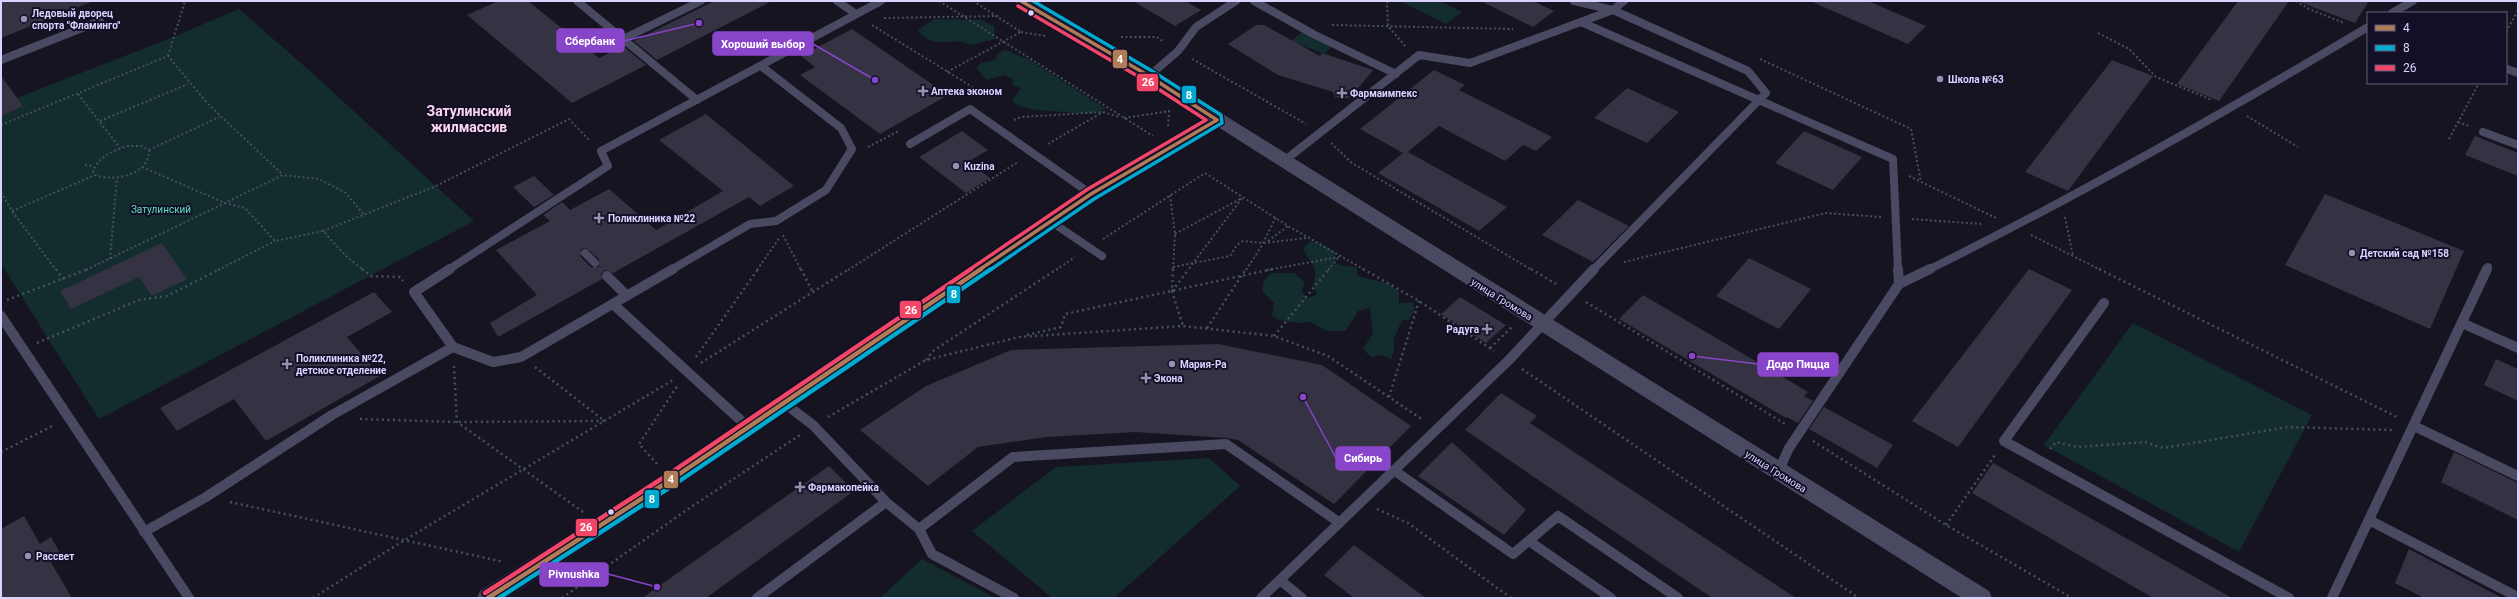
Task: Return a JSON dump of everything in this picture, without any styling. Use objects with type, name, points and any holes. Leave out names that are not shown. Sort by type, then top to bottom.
[{"type":"street","name":"улица Громова","points":[[1021,1],[1149,76],[1974,596]]},
{"type":"street","points":[[488,598],[784,403],[1091,194],[1217,120]]},
{"type":"lane","points":[[577,1],[697,100]]},
{"type":"lane","points":[[623,39],[700,1]]},
{"type":"lane","points":[[837,1],[858,16]]},
{"type":"lane","points":[[761,66],[841,128],[852,149],[826,190],[776,221],[750,224],[521,357],[493,362],[454,347],[414,292],[608,166],[601,151],[761,66],[858,16],[881,1]]},
{"type":"lane","points":[[1149,76],[1178,51],[1196,27],[1236,1]]},
{"type":"lane","points":[[1254,1],[1294,24],[1396,74]]},
{"type":"lane","points":[[1261,598],[1438,430],[1509,360],[1594,269],[1766,94],[1748,71],[1612,10],[1574,1]]},
{"type":"lane","points":[[1284,161],[1419,55],[1470,63],[1612,10],[1624,1]]},
{"type":"lane","points":[[2394,12],[2413,1]]},
{"type":"lane","points":[[1,60],[100,21]]},
{"type":"lane","points":[[1581,22],[1893,160],[1899,284]]},
{"type":"lane","points":[[1778,472],[1789,448],[1899,284],[2015,227],[2062,202],[2233,108],[2366,29]]},
{"type":"lane","points":[[2507,69],[2518,73]]},
{"type":"lane","points":[[910,144],[970,109],[1034,152],[1091,194]]},
{"type":"lane","points":[[2483,132],[2518,145]]},
{"type":"lane","points":[[1050,221],[1102,256]]},
{"type":"lane","points":[[585,253],[595,263]]},
{"type":"lane","points":[[2332,598],[2488,267]]},
{"type":"lane","points":[[607,276],[627,296]]},
{"type":"lane","points":[[2104,303],[2004,441],[2289,598]]},
{"type":"lane","points":[[613,304],[748,427]]},
{"type":"lane","points":[[1,316],[189,598]]},
{"type":"lane","points":[[2462,323],[2518,348]]},
{"type":"lane","points":[[144,532],[206,497],[332,416],[454,347]]},
{"type":"lane","points":[[784,403],[813,425],[886,502],[919,530],[932,554],[1014,598]]},
{"type":"lane","points":[[2412,428],[2518,476]]},
{"type":"lane","points":[[919,530],[1013,457],[1226,444],[1340,523]]},
{"type":"lane","points":[[1395,471],[1513,554],[1558,516],[1678,598]]},
{"type":"lane","points":[[757,598],[886,502]]},
{"type":"lane","points":[[2369,520],[2518,597]]},
{"type":"lane","points":[[1529,541],[1611,598]]},
{"type":"lane","points":[[1280,580],[1302,598]]},
{"type":"path","points":[[1,125],[168,56],[185,1]]},
{"type":"path","points":[[939,1],[1155,137]]},
{"type":"path","points":[[947,72],[1021,32],[973,1]]},
{"type":"path","points":[[1387,1],[1388,26],[1410,53]]},
{"type":"path","points":[[2296,1],[2309,9],[2366,29]]},
{"type":"path","points":[[2507,30],[2518,10]]},
{"type":"path","points":[[858,16],[998,16]]},
{"type":"path","points":[[858,16],[974,88],[960,96]]},
{"type":"path","points":[[1294,24],[1514,29]]},
{"type":"path","points":[[2098,33],[2129,49],[2156,77],[2233,108],[2298,147]]},
{"type":"path","points":[[168,56],[188,84],[220,117],[283,175]]},
{"type":"path","points":[[1756,57],[1911,129],[1921,182]]},
{"type":"path","points":[[100,121],[188,84]]},
{"type":"path","points":[[2450,139],[2478,84]]},
{"type":"path","points":[[78,94],[120,148]]},
{"type":"path","points":[[999,129],[1021,117],[1103,112],[1123,118],[1170,111]]},
{"type":"path","points":[[313,598],[403,541],[813,294],[1034,152],[1103,112]]},
{"type":"path","points":[[94,166],[104,156],[120,148],[135,146],[149,150],[220,117]]},
{"type":"path","points":[[23,350],[47,338],[139,300],[167,296],[275,241],[323,231],[436,186],[569,120],[601,151]]},
{"type":"path","points":[[852,149],[871,147],[905,128]]},
{"type":"path","points":[[1320,133],[1352,163],[1572,294],[1800,433],[1946,525],[2072,598]]},
{"type":"path","points":[[95,175],[103,179],[117,178],[142,167],[150,158],[149,150]]},
{"type":"path","points":[[85,165],[94,166]]},
{"type":"path","points":[[94,166],[95,175]]},
{"type":"path","points":[[142,167],[225,203],[245,208],[275,241]]},
{"type":"path","points":[[1894,168],[2073,256],[2412,428]]},
{"type":"path","points":[[926,360],[932,351],[1205,173],[1242,198],[1276,216],[1288,226],[1307,238],[1419,301],[1509,360],[1859,598]]},
{"type":"path","points":[[12,211],[95,175]]},
{"type":"path","points":[[1,302],[64,280],[283,175],[319,179],[346,193],[364,215]]},
{"type":"path","points":[[110,259],[117,178]]},
{"type":"path","points":[[1,192],[12,211],[64,280]]},
{"type":"path","points":[[1170,195],[1175,234],[1172,291],[1183,326]]},
{"type":"path","points":[[1175,234],[1242,198]]},
{"type":"path","points":[[1172,291],[1242,198]]},
{"type":"path","points":[[2062,202],[2073,256]]},
{"type":"path","points":[[1594,269],[1826,213],[2015,227]]},
{"type":"path","points":[[1207,328],[1265,242],[1276,216]]},
{"type":"path","points":[[1265,242],[1288,226]]},
{"type":"path","points":[[323,231],[346,256],[371,276],[400,277],[414,292]]},
{"type":"path","points":[[660,468],[639,444],[687,371],[782,233],[813,294]]},
{"type":"path","points":[[1173,267],[1230,256],[1237,245],[1243,240],[1265,242],[1307,238]]},
{"type":"path","points":[[562,598],[688,509],[789,445],[813,425],[926,360],[1061,327],[1065,314],[1244,274],[1340,256]]},
{"type":"path","points":[[1274,336],[1340,256]]},
{"type":"path","points":[[1389,397],[1419,301]]},
{"type":"path","points":[[1019,337],[1183,326],[1274,336],[1328,356],[1438,430]]},
{"type":"path","points":[[454,347],[457,422]]},
{"type":"path","points":[[521,357],[603,420]]},
{"type":"path","points":[[332,416],[386,421],[457,422],[603,420]]},
{"type":"path","points":[[1,452],[68,417]]},
{"type":"path","points":[[457,422],[589,516]]},
{"type":"path","points":[[2039,460],[2056,442],[2078,447],[2145,442],[2163,448],[2288,427],[2412,428]]},
{"type":"path","points":[[1946,525],[2004,441]]},
{"type":"path","points":[[206,497],[403,541],[510,563]]},
{"type":"path","points":[[1362,502],[1408,523],[1511,598]]},
{"type":"green space","points":[[1400,1],[1440,1],[1462,12],[1446,24]]},
{"type":"green space","name":"Затулинский","points":[[239,9],[310,71],[474,221],[99,419],[1,264],[1,116],[23,106],[17,98],[173,37]]},
{"type":"green space","points":[[934,19],[981,20],[994,26],[995,39],[971,45],[964,42],[937,42],[930,40],[924,37],[918,30]]},
{"type":"green space","points":[[1306,29],[1336,42],[1324,54],[1291,41]]},
{"type":"green space","points":[[1005,50],[1030,60],[1106,109],[1090,114],[1037,110],[1022,107],[1012,101],[1021,88],[1013,86],[1012,79],[1005,75],[986,80],[977,68],[980,63],[995,60],[998,53]]},
{"type":"green space","points":[[1311,241],[1326,246],[1335,252],[1335,263],[1344,266],[1357,267],[1357,276],[1389,284],[1399,292],[1399,303],[1413,302],[1415,309],[1409,320],[1402,320],[1394,339],[1394,351],[1391,359],[1382,355],[1371,357],[1363,349],[1373,333],[1370,308],[1358,311],[1346,331],[1327,331],[1311,322],[1297,323],[1279,320],[1272,316],[1274,303],[1262,291],[1264,280],[1272,273],[1294,273],[1305,283],[1302,292],[1308,298],[1317,294],[1313,285],[1315,269],[1303,248]]},
{"type":"green space","points":[[2133,323],[2312,415],[2239,552],[2044,445]]},
{"type":"green space","points":[[1209,458],[1240,486],[1114,598],[1052,598],[972,531],[1056,467]]},
{"type":"green space","points":[[922,559],[995,598],[880,598]]},
{"type":"building","name":"Ледовый дворец спорта \"Фламинго\"","points":[[1,1],[91,1],[91,2],[1,38]]},
{"type":"building","points":[[498,1],[528,1],[599,58],[623,46],[646,65],[572,103],[467,15]]},
{"type":"building","points":[[714,1],[772,1],[657,60],[634,41]]},
{"type":"building","points":[[1133,1],[1185,1],[1201,10],[1175,26]]},
{"type":"building","points":[[1481,1],[1533,1],[1554,11],[1533,27]]},
{"type":"building","points":[[1810,1],[1868,1],[1926,26],[1908,44]]},
{"type":"building","points":[[2238,1],[2289,1],[2219,101],[2177,84]]},
{"type":"building","points":[[2302,1],[2369,1],[2355,23],[2302,3]]},
{"type":"building","points":[[1256,25],[1264,25],[1320,56],[1322,53],[1373,70],[1351,97],[1343,99],[1335,97],[1333,92],[1278,75],[1228,44]]},
{"type":"building","points":[[852,29],[948,95],[880,134],[800,75],[815,67],[801,56]]},
{"type":"building","points":[[2112,60],[2153,76],[2068,191],[2025,172]]},
{"type":"building","points":[[1434,70],[1465,85],[1459,90],[1552,137],[1536,151],[1523,145],[1505,161],[1439,126],[1408,152],[1507,207],[1479,231],[1378,173],[1403,153],[1360,129]]},
{"type":"building","points":[[1,76],[23,106],[1,116]]},
{"type":"building","points":[[1627,88],[1679,112],[1647,143],[1594,118]]},
{"type":"building","name":"Поликлиника №22","points":[[706,114],[794,186],[760,206],[749,197],[613,273],[605,270],[601,274],[602,279],[498,337],[490,323],[537,295],[496,250],[550,221],[543,215],[562,202],[570,210],[609,189],[656,230],[723,191],[659,140]],"holes":[[[586,248],[599,259],[599,267],[591,267],[581,257],[581,249]]]},
{"type":"building","points":[[962,131],[988,150],[968,162],[990,178],[966,193],[919,157]]},
{"type":"building","points":[[1804,131],[1862,157],[1833,190],[1775,163]]},
{"type":"building","points":[[2475,136],[2518,153],[2518,176],[2465,155]]},
{"type":"building","points":[[534,176],[554,195],[534,207],[513,187]]},
{"type":"building","points":[[2325,194],[2464,251],[2430,329],[2285,265]]},
{"type":"building","points":[[1578,200],[1629,226],[1593,262],[1542,235]]},
{"type":"building","points":[[162,243],[187,279],[152,296],[139,277],[71,309],[60,291]]},
{"type":"building","points":[[1749,258],[1811,289],[1779,329],[1716,296]]},
{"type":"building","points":[[2029,269],[2072,290],[1958,447],[1912,421]]},
{"type":"building","name":"Поликлиника №22, детское отделение","points":[[374,292],[392,312],[347,337],[380,376],[266,441],[234,399],[177,431],[160,408]]},
{"type":"building","points":[[1643,295],[1808,392],[1804,396],[1813,401],[1798,423],[1787,417],[1786,418],[1619,319]]},
{"type":"building","points":[[1460,297],[1506,325],[1486,343],[1441,314]]},
{"type":"building","points":[[1218,344],[1322,365],[1411,426],[1334,504],[1238,440],[1226,438],[1136,432],[1046,437],[978,447],[928,486],[860,430],[926,386],[1011,350]]},
{"type":"building","points":[[2496,359],[2518,369],[2518,401],[2484,385]]},
{"type":"building","points":[[1501,393],[1537,416],[1530,423],[1796,598],[1712,598],[1465,430]]},
{"type":"building","points":[[1824,407],[1893,445],[1877,468],[1809,429]]},
{"type":"building","points":[[1452,442],[1526,510],[1504,535],[1418,476]]},
{"type":"building","points":[[2454,452],[2518,483],[2518,520],[2441,482]]},
{"type":"building","points":[[1993,463],[2232,598],[2153,598],[1972,493]]},
{"type":"building","points":[[829,466],[854,491],[706,598],[642,598]]},
{"type":"building","name":"Рассвет","points":[[24,516],[40,544],[51,537],[60,553],[49,559],[72,598],[1,598],[1,529]]},
{"type":"building","points":[[1354,545],[1426,598],[1354,598],[1324,575]]},
{"type":"building","points":[[2409,549],[2502,598],[2424,598],[2395,583]]},
{"type":"transit line","name":"4","points":[[1021,1],[1149,76],[1217,120]]},
{"type":"transit line","name":"8","points":[[499,598],[672,486],[1094,199],[1222,123],[1221,115],[1152,71],[1033,1]]},
{"type":"transit line","name":"26","points":[[485,593],[666,476],[1088,189],[1206,120],[1146,81],[1018,6]]},
{"type":"transit line","name":"4","points":[[488,598],[669,481],[1091,194],[1217,120]]},
{"type":"place","name":"Ледовый дворец спорта \"Фламинго\"","points":[[24,19]]},
{"type":"place","name":"Сбербанк","points":[[699,23]]},
{"type":"place","name":"Школа №63","points":[[1940,79]]},
{"type":"place","name":"Хороший выбор","points":[[875,80]]},
{"type":"place","name":"Аптека эконом","points":[[923,91]]},
{"type":"place","name":"Фармаимпекс","points":[[1342,93]]},
{"type":"place","name":"Kuzina","points":[[956,166]]},
{"type":"place","name":"Поликлиника №22","points":[[599,218]]},
{"type":"place","name":"Детский сад №158","points":[[2352,253]]},
{"type":"place","name":"Радуга","points":[[1487,329]]},
{"type":"place","name":"Додо Пицца","points":[[1692,356]]},
{"type":"place","name":"Поликлиника №22, детское отделение","points":[[287,364]]},
{"type":"place","name":"Мария-Ра","points":[[1172,364]]},
{"type":"place","name":"Экона","points":[[1146,378]]},
{"type":"place","name":"Сибирь","points":[[1303,397]]},
{"type":"place","name":"Фармакопейка","points":[[800,487]]},
{"type":"place","name":"Рассвет","points":[[28,556]]},
{"type":"place","name":"Pivnushka","points":[[657,587]]},
{"type":"district","name":"Затулинский жилмассив","points":[[469,120]]}]
